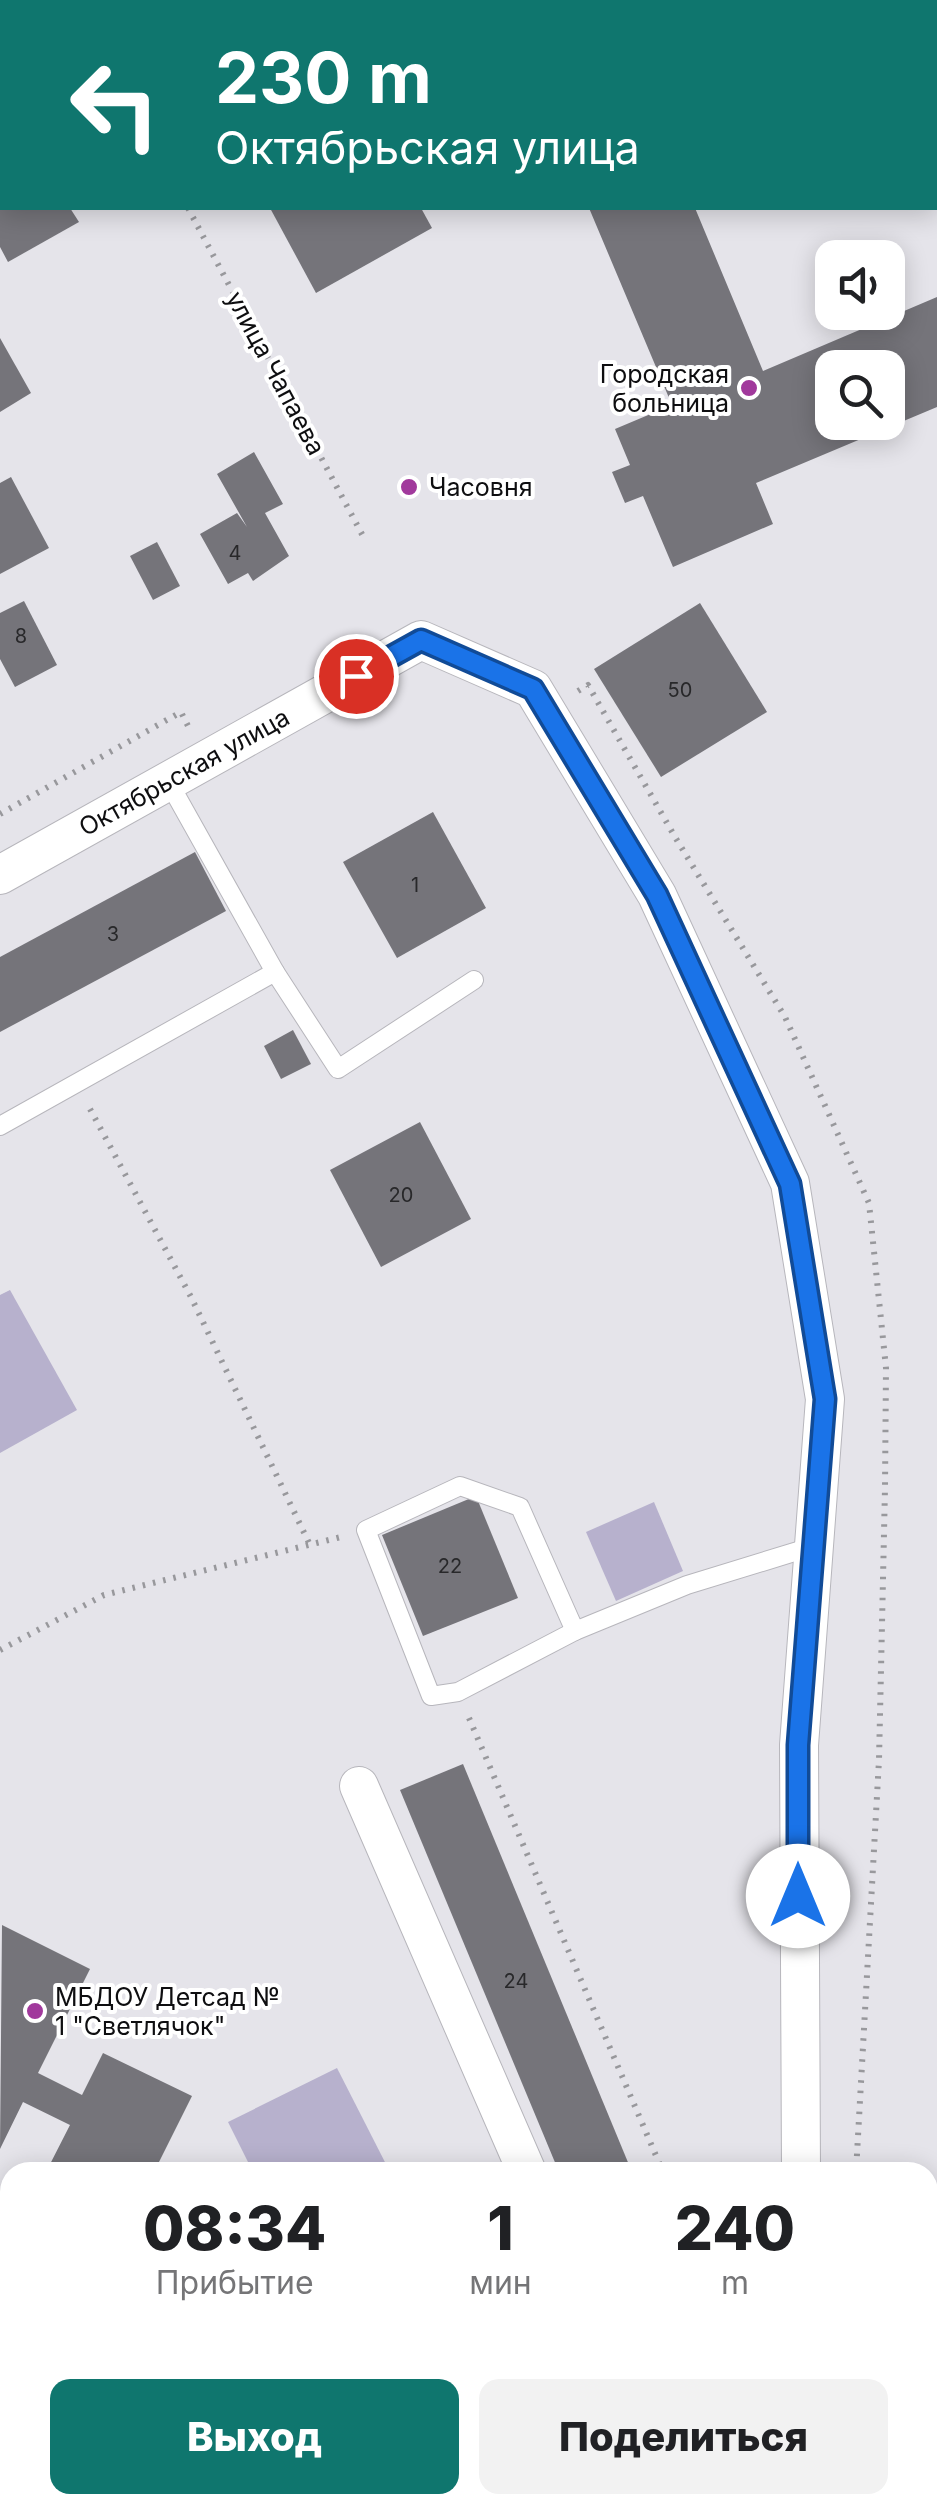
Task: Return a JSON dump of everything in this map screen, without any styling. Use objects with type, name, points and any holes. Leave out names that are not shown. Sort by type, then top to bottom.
[{"type":"street","name":"Октябрьская улица","points":[[0,875],[421,640],[533,689],[657,895],[790,1184],[825,1399],[814,1546]]},
{"type":"street","points":[[801,2162],[798,1745],[814,1546]]},
{"type":"street","points":[[359,1786],[523,2162]]},
{"type":"lane","points":[[168,781],[274,972],[338,1070],[474,980]]},
{"type":"lane","points":[[0,1126],[274,972]]},
{"type":"lane","points":[[575,1631],[520,1507],[460,1486],[366,1530],[431,1696],[458,1692],[575,1631],[687,1585],[814,1546]]},
{"type":"path","name":"улица Чапаева","points":[[189,210],[364,538]]},
{"type":"path","points":[[0,814],[181,712],[206,760]]},
{"type":"path","points":[[76,1083],[192,1297],[310,1545]]},
{"type":"path","points":[[0,1650],[104,1594],[366,1530]]},
{"type":"path","points":[[458,1692],[659,2162]]},
{"type":"shaded area","points":[[10,1290],[77,1410],[0,1453],[0,1295]]},
{"type":"shaded area","points":[[654,1502],[683,1571],[616,1601],[586,1532]]},
{"type":"shaded area","points":[[337,2068],[385,2162],[248,2162],[228,2122]]},
{"type":"building","points":[[0,210],[71,210],[79,222],[8,262],[0,247]]},
{"type":"building","points":[[271,210],[422,210],[432,228],[316,293]]},
{"type":"building","name":"Городская больница","points":[[590,210],[696,210],[763,371],[859,330],[905,330],[905,311],[937,297],[937,407],[905,420],[905,350],[815,350],[815,440],[858,440],[756,483],[773,524],[673,567],[643,496],[625,503],[612,472],[630,465],[615,429],[672,405]]},
{"type":"building","points":[[0,338],[31,393],[0,412]]},
{"type":"building","points":[[254,452],[283,504],[265,513],[289,556],[253,581],[248,573],[228,584],[200,534],[237,513],[247,527],[217,474]]},
{"type":"building","points":[[11,477],[49,548],[0,574],[0,483]]},
{"type":"building","points":[[157,542],[180,586],[153,600],[130,556]]},
{"type":"building","points":[[24,601],[57,665],[15,687],[0,659],[0,613]]},
{"type":"building","points":[[700,603],[767,712],[661,777],[594,669]]},
{"type":"building","points":[[433,812],[486,908],[397,958],[343,862]]},
{"type":"building","points":[[195,852],[226,911],[0,1032],[0,957]]},
{"type":"building","points":[[293,1030],[311,1064],[281,1079],[264,1046]]},
{"type":"building","points":[[420,1122],[471,1219],[381,1267],[330,1170]]},
{"type":"building","points":[[476,1496],[518,1598],[423,1636],[382,1535]]},
{"type":"building","points":[[463,1764],[628,2162],[555,2162],[400,1790]]},
{"type":"building","name":"МБДОУ Детсад № 1 \"Светлячок\"","points":[[2,1925],[90,1969],[38,2073],[82,2095],[103,2053],[192,2096],[159,2162],[51,2162],[70,2125],[23,2102],[0,2149]]},
{"type":"place","name":"Городская больница","points":[[749,388]]},
{"type":"place","name":"Часовня","points":[[409,487]]},
{"type":"place","name":"МБДОУ Детсад № 1 \"Светлячок\"","points":[[35,2011]]},
{"type":"route","points":[[356,676],[421,640],[533,689],[657,895],[790,1184],[825,1399],[798,1745],[798,1896]]}]
